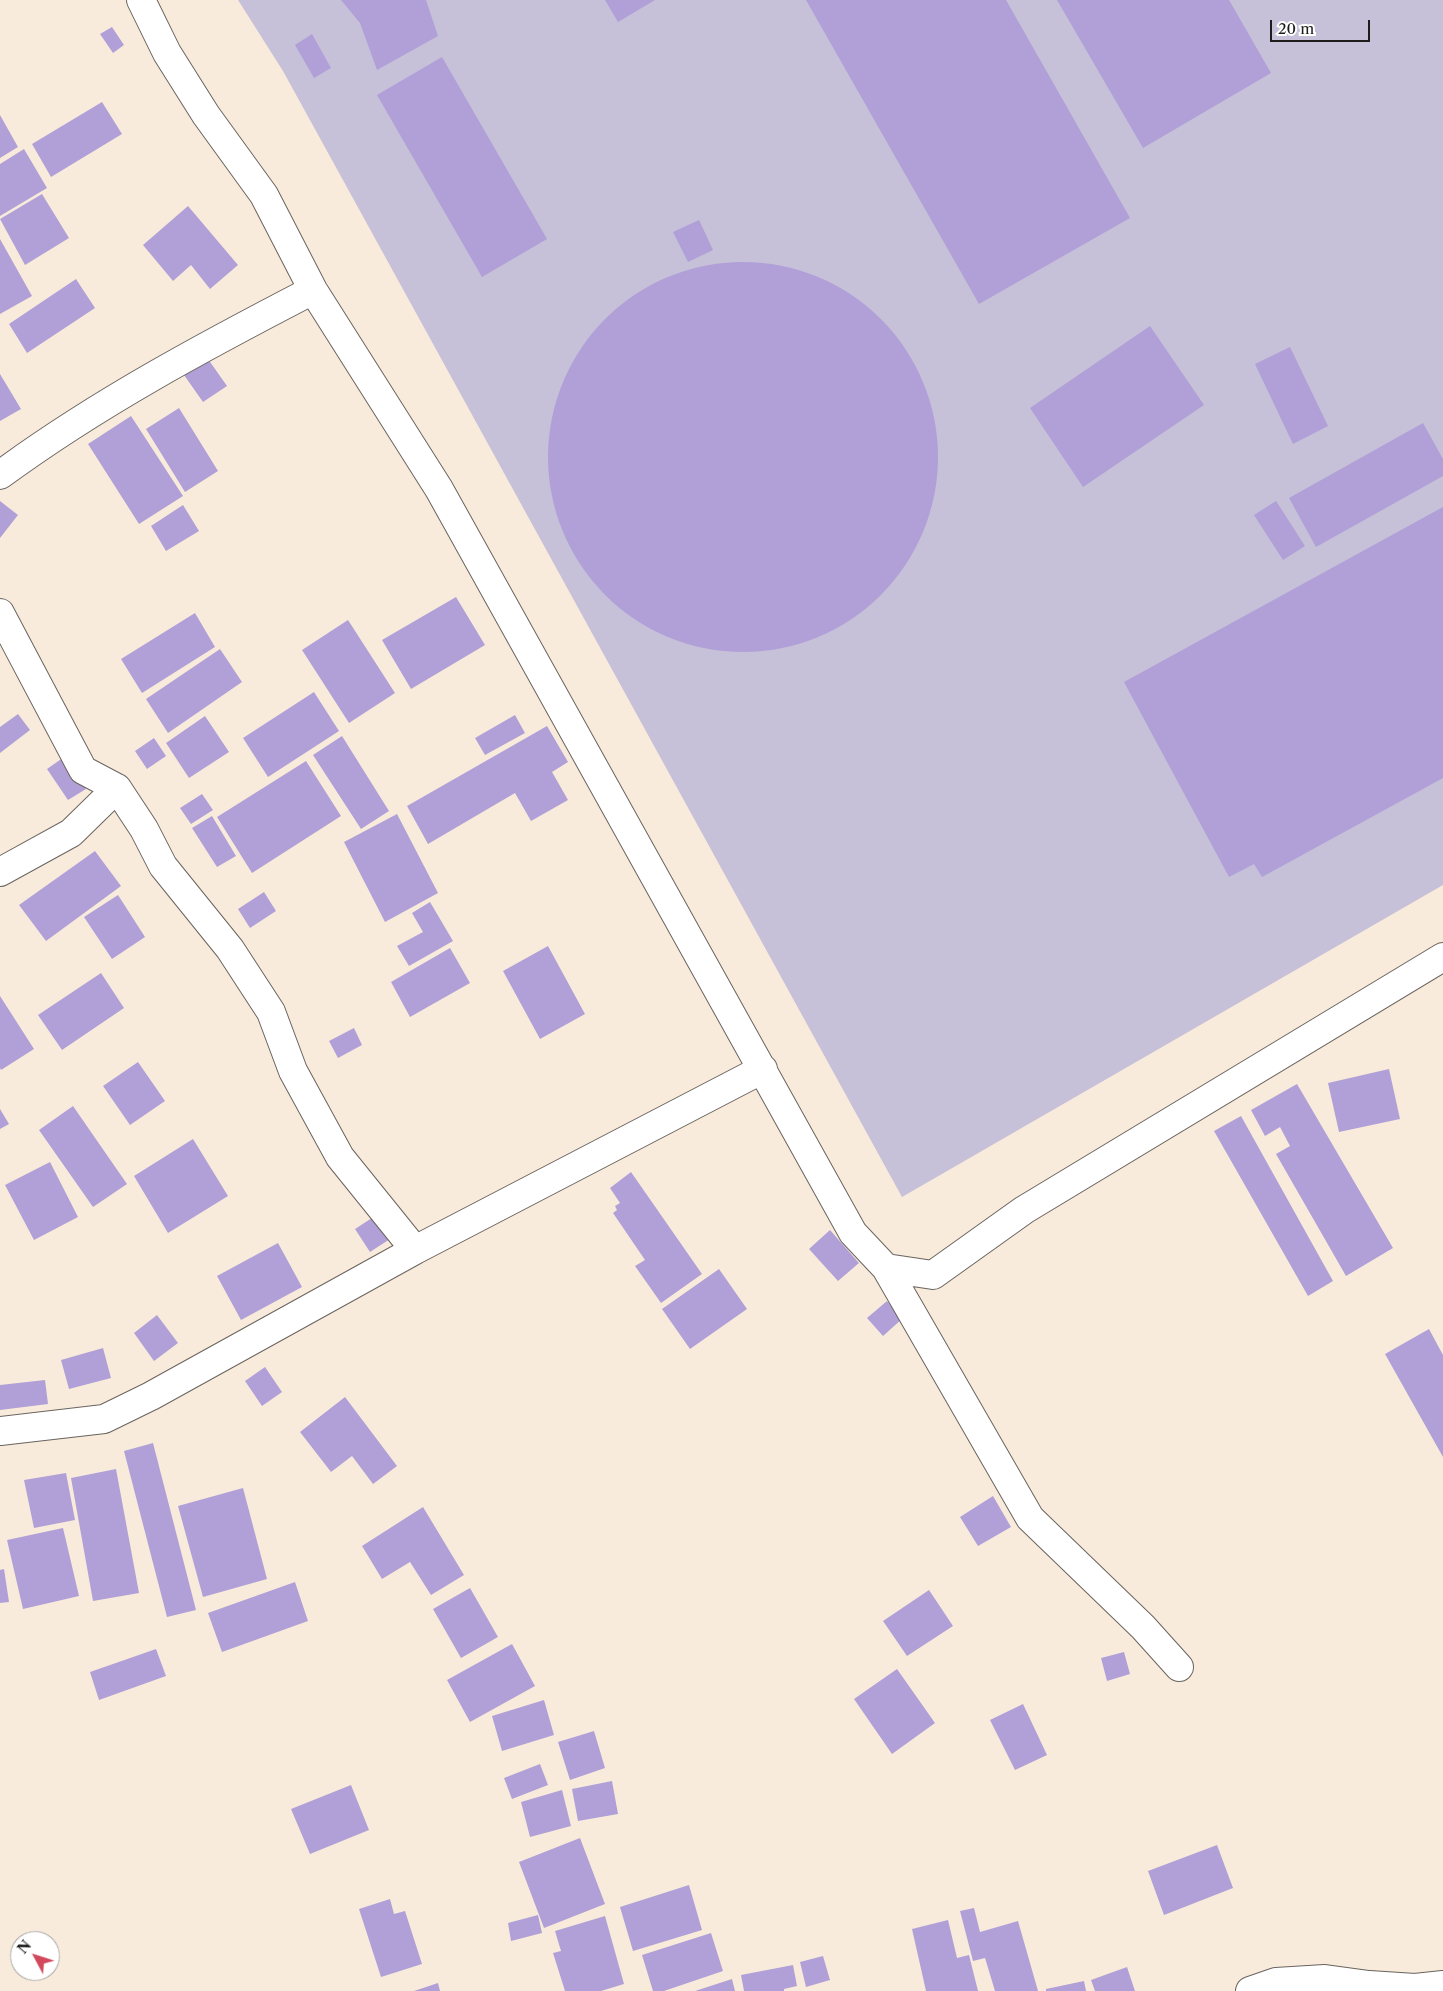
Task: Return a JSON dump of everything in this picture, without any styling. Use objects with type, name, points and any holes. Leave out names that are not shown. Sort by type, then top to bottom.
[{"type":"street","points":[[141,0],[177,69],[206,115],[264,195],[313,290],[439,489],[853,1234],[886,1268],[1030,1518],[1143,1627],[1179,1667]]},
{"type":"street","points":[[0,475],[89,415],[209,344],[313,290]]},
{"type":"street","points":[[0,613],[83,770],[117,788],[144,828],[163,866],[230,950],[270,1012],[293,1071],[340,1157],[415,1250]]},
{"type":"street","points":[[0,872],[71,833],[117,788]]},
{"type":"street","points":[[886,1268],[933,1275],[1024,1210],[1443,957]]},
{"type":"street","points":[[0,1432],[104,1419],[151,1396],[415,1250],[763,1069]]},
{"type":"street","points":[[1250,1991],[1276,1982],[1325,1979],[1415,1988],[1443,1985]]},
{"type":"shaded area","points":[[238,0],[1443,0],[1443,885],[902,1197],[283,71]]},
{"type":"building","points":[[341,0],[426,0],[438,36],[377,70],[360,23]]},
{"type":"building","points":[[605,0],[655,0],[618,22]]},
{"type":"building","points":[[806,0],[1006,0],[1130,218],[979,304]]},
{"type":"building","points":[[1057,0],[1229,0],[1271,73],[1143,148]]},
{"type":"building","points":[[112,27],[124,45],[113,53],[100,34]]},
{"type":"building","points":[[312,34],[331,68],[314,78],[295,45]]},
{"type":"building","points":[[442,57],[547,239],[482,277],[377,95]]},
{"type":"building","points":[[102,102],[122,134],[51,177],[32,144]]},
{"type":"building","points":[[0,115],[18,147],[0,158]]},
{"type":"building","points":[[24,149],[47,188],[0,216],[0,164]]},
{"type":"building","points":[[42,194],[69,238],[25,265],[0,219]]},
{"type":"building","points":[[188,206],[238,265],[210,289],[191,265],[173,281],[143,245]]},
{"type":"building","points":[[699,220],[713,250],[688,262],[673,232]]},
{"type":"building","points":[[0,239],[32,296],[0,314]]},
{"type":"building","points":[[743,262],[781,266],[800,270],[818,277],[851,295],[881,319],[905,349],[923,382],[930,400],[934,419],[938,457],[934,495],[930,514],[923,532],[905,565],[881,595],[851,619],[818,637],[800,644],[781,648],[743,652],[705,648],[686,644],[668,637],[635,619],[605,595],[581,565],[563,532],[556,514],[552,495],[548,457],[552,419],[556,400],[563,382],[581,349],[605,319],[635,295],[668,277],[686,270],[705,266]]},
{"type":"building","points":[[76,279],[95,308],[27,353],[9,324]]},
{"type":"building","points":[[1150,326],[1204,405],[1083,487],[1030,408]]},
{"type":"building","points":[[1290,347],[1328,426],[1293,444],[1255,364]]},
{"type":"building","points":[[208,359],[227,386],[203,402],[184,375]]},
{"type":"building","points":[[0,374],[21,409],[0,421]]},
{"type":"building","points":[[179,408],[218,471],[185,492],[146,429]]},
{"type":"building","points":[[131,416],[183,496],[139,524],[88,444]]},
{"type":"building","points":[[1423,423],[1443,459],[1443,476],[1316,547],[1289,498]]},
{"type":"building","points":[[0,501],[18,515],[0,538]]},
{"type":"building","points":[[1276,501],[1305,546],[1283,560],[1254,515]]},
{"type":"building","points":[[183,505],[199,531],[166,551],[151,526]]},
{"type":"building","points":[[1443,507],[1443,778],[1262,877],[1254,864],[1229,877],[1124,682]]},
{"type":"building","points":[[456,597],[485,645],[411,689],[382,640]]},
{"type":"building","points":[[195,613],[215,647],[142,693],[121,659]]},
{"type":"building","points":[[348,620],[395,693],[349,723],[302,650]]},
{"type":"building","points":[[220,649],[242,682],[168,733],[146,699]]},
{"type":"building","points":[[314,692],[339,731],[268,777],[243,738]]},
{"type":"building","points":[[18,714],[30,730],[0,753],[0,727]]},
{"type":"building","points":[[515,715],[525,733],[485,755],[475,738]]},
{"type":"building","points":[[205,716],[229,752],[189,778],[166,743]]},
{"type":"building","points":[[547,726],[568,762],[552,772],[568,800],[531,821],[515,793],[428,844],[407,806]]},
{"type":"building","points":[[342,736],[389,811],[361,829],[313,755]]},
{"type":"building","points":[[154,738],[166,756],[147,769],[135,751]]},
{"type":"building","points":[[64,757],[86,789],[68,800],[47,769]]},
{"type":"building","points":[[306,761],[341,816],[252,873],[217,817]]},
{"type":"building","points":[[202,794],[213,810],[191,824],[180,808]]},
{"type":"building","points":[[397,814],[438,893],[385,922],[344,842]]},
{"type":"building","points":[[212,816],[236,856],[217,867],[192,828]]},
{"type":"building","points":[[95,851],[121,886],[46,941],[19,905]]},
{"type":"building","points":[[264,892],[276,911],[250,928],[238,909]]},
{"type":"building","points":[[118,895],[145,937],[112,959],[84,917]]},
{"type":"building","points":[[430,902],[453,941],[409,966],[397,946],[423,932],[412,913]]},
{"type":"building","points":[[548,946],[585,1014],[540,1039],[503,971]]},
{"type":"building","points":[[450,948],[470,983],[410,1017],[391,982]]},
{"type":"building","points":[[101,973],[124,1008],[62,1050],[38,1015]]},
{"type":"building","points":[[0,996],[34,1049],[1,1070],[0,1068]]},
{"type":"building","points":[[354,1028],[362,1045],[338,1058],[329,1041]]},
{"type":"building","points":[[138,1062],[165,1101],[130,1125],[103,1086]]},
{"type":"building","points":[[1389,1069],[1400,1119],[1339,1132],[1328,1083]]},
{"type":"building","points":[[1297,1084],[1393,1248],[1346,1276],[1276,1154],[1290,1146],[1280,1127],[1265,1136],[1251,1110]]},
{"type":"building","points":[[73,1106],[127,1184],[93,1207],[39,1130]]},
{"type":"building","points":[[0,1109],[9,1124],[0,1129]]},
{"type":"building","points":[[1241,1116],[1333,1281],[1308,1296],[1214,1131]]},
{"type":"building","points":[[193,1139],[228,1196],[168,1233],[134,1176]]},
{"type":"building","points":[[50,1162],[78,1217],[34,1240],[5,1185]]},
{"type":"building","points":[[631,1172],[702,1274],[661,1303],[635,1266],[645,1260],[613,1213],[617,1210],[615,1206],[620,1203],[610,1188]]},
{"type":"building","points":[[375,1216],[390,1239],[370,1252],[355,1229]]},
{"type":"building","points":[[830,1230],[859,1263],[838,1281],[809,1249]]},
{"type":"building","points":[[278,1243],[302,1287],[241,1320],[217,1276]]},
{"type":"building","points":[[719,1269],[747,1309],[690,1349],[662,1309]]},
{"type":"building","points":[[887,1301],[902,1319],[883,1336],[867,1318]]},
{"type":"building","points":[[157,1315],[178,1343],[154,1361],[134,1333]]},
{"type":"building","points":[[1429,1329],[1443,1355],[1443,1457],[1385,1354]]},
{"type":"building","points":[[103,1348],[111,1378],[69,1389],[61,1360]]},
{"type":"building","points":[[265,1367],[282,1392],[262,1406],[245,1381]]},
{"type":"building","points":[[45,1380],[48,1404],[0,1410],[0,1385]]},
{"type":"building","points":[[345,1397],[397,1466],[373,1484],[352,1456],[331,1472],[300,1432]]},
{"type":"building","points":[[153,1443],[196,1610],[167,1617],[124,1451]]},
{"type":"building","points":[[116,1469],[139,1593],[93,1601],[71,1478]]},
{"type":"building","points":[[66,1473],[75,1520],[34,1528],[24,1480]]},
{"type":"building","points":[[243,1488],[267,1579],[203,1597],[178,1506]]},
{"type":"building","points":[[993,1496],[1011,1527],[978,1546],[960,1517]]},
{"type":"building","points":[[423,1507],[464,1575],[431,1595],[410,1562],[382,1579],[362,1546]]},
{"type":"building","points":[[63,1528],[79,1596],[23,1609],[7,1540]]},
{"type":"building","points":[[4,1569],[9,1602],[0,1603],[0,1570]]},
{"type":"building","points":[[295,1582],[308,1621],[222,1652],[208,1613]]},
{"type":"building","points":[[470,1588],[498,1637],[461,1658],[433,1609]]},
{"type":"building","points":[[929,1590],[953,1626],[907,1656],[883,1621]]},
{"type":"building","points":[[512,1644],[535,1686],[470,1722],[447,1680]]},
{"type":"building","points":[[156,1649],[166,1676],[99,1700],[90,1672]]},
{"type":"building","points":[[1124,1652],[1130,1674],[1107,1681],[1101,1658]]},
{"type":"building","points":[[897,1669],[935,1723],[892,1754],[854,1699]]},
{"type":"building","points":[[544,1700],[554,1735],[502,1751],[492,1716]]},
{"type":"building","points":[[1023,1704],[1047,1755],[1015,1770],[990,1720]]},
{"type":"building","points":[[594,1731],[605,1768],[570,1780],[558,1742]]},
{"type":"building","points":[[540,1764],[548,1785],[512,1799],[504,1778]]},
{"type":"building","points":[[612,1781],[618,1814],[578,1821],[572,1789]]},
{"type":"building","points":[[351,1785],[369,1830],[310,1854],[291,1809]]},
{"type":"building","points":[[562,1790],[571,1826],[530,1837],[521,1802]]},
{"type":"building","points":[[580,1838],[605,1904],[544,1928],[519,1862]]},
{"type":"building","points":[[1217,1845],[1233,1888],[1164,1915],[1148,1871]]},
{"type":"building","points":[[689,1885],[702,1930],[633,1951],[620,1907]]},
{"type":"building","points":[[390,1899],[394,1914],[405,1911],[422,1964],[381,1977],[359,1909]]},
{"type":"building","points":[[974,1908],[980,1932],[1018,1921],[1038,1991],[995,1991],[985,1958],[973,1961],[960,1911]]},
{"type":"building","points":[[538,1915],[542,1933],[511,1941],[508,1923]]},
{"type":"building","points":[[605,1916],[624,1984],[601,1991],[565,1991],[553,1953],[561,1951],[555,1931]]},
{"type":"building","points":[[948,1920],[957,1958],[969,1955],[978,1991],[926,1991],[912,1929]]},
{"type":"building","points":[[711,1933],[723,1971],[664,1991],[653,1991],[642,1955]]},
{"type":"building","points":[[823,1956],[830,1980],[806,1987],[800,1962]]},
{"type":"building","points":[[793,1965],[797,1986],[784,1989],[784,1991],[744,1991],[741,1975]]},
{"type":"building","points":[[1127,1967],[1135,1991],[1095,1991],[1091,1980]]},
{"type":"building","points":[[732,1979],[735,1991],[695,1991]]},
{"type":"building","points":[[1084,1981],[1086,1991],[1046,1991],[1046,1989]]},
{"type":"building","points":[[438,1983],[440,1991],[414,1991]]}]
